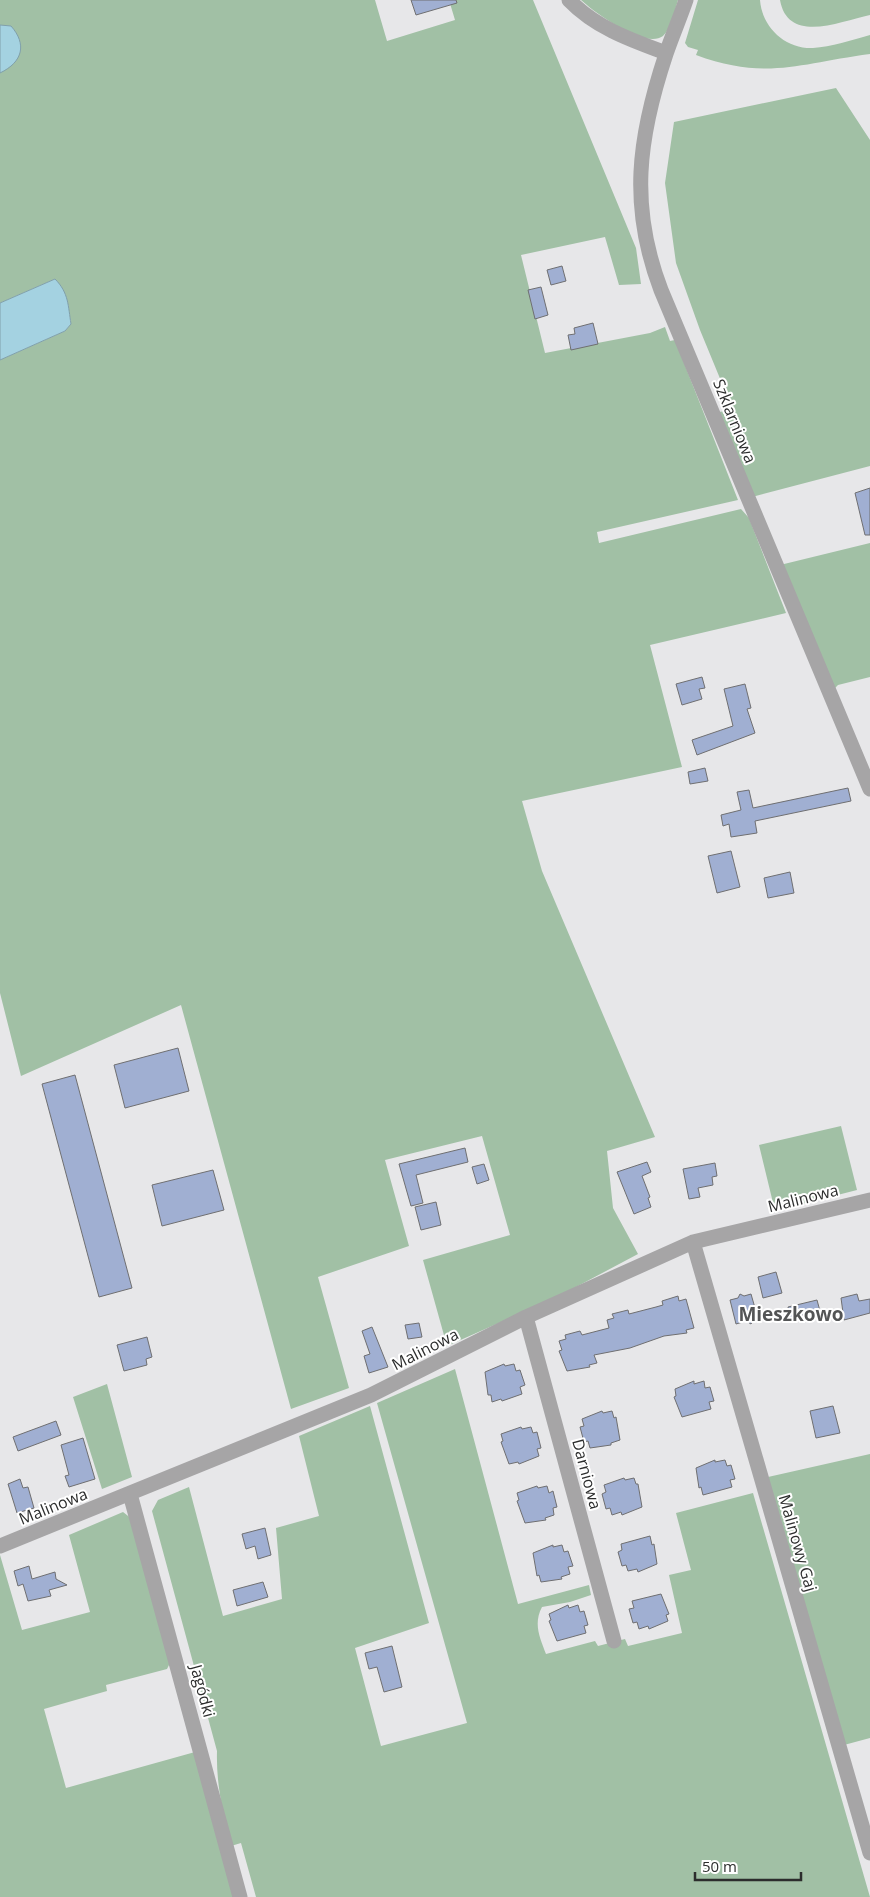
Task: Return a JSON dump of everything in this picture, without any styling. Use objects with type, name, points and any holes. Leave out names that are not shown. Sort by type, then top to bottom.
[{"type":"street","points":[[569,0],[582,13],[603,27],[666,53]]},
{"type":"street","name":"Szklarniowa","points":[[686,0],[666,53],[646,132],[640,179],[641,210],[647,249],[661,290],[870,789]]},
{"type":"street","name":"Malinowa","points":[[0,1546],[371,1395],[526,1317],[693,1242],[870,1200]]},
{"type":"street","name":"Malinowy Gaj","points":[[693,1242],[863,1806],[870,1853]]},
{"type":"street","name":"Darniowa","points":[[526,1317],[614,1640]]},
{"type":"street","name":"Jagódki","points":[[130,1494],[240,1897]]},
{"type":"green space","points":[[0,0],[375,0],[387,41],[455,20],[449,0],[533,0],[636,248],[641,284],[619,285],[605,237],[521,255],[545,353],[650,333],[665,327],[670,341],[675,340],[738,500],[597,532],[599,543],[741,509],[749,518],[786,613],[650,645],[682,767],[522,801],[542,871],[655,1137],[607,1151],[613,1208],[638,1254],[559,1296],[447,1346],[423,1260],[510,1235],[482,1136],[385,1160],[409,1246],[318,1277],[349,1388],[291,1409],[181,1005],[21,1076],[0,993],[0,360],[65,331],[71,324],[69,312],[55,279],[0,303]]},
{"type":"green space","points":[[581,0],[678,0],[666,33],[655,39],[644,38],[620,28]]},
{"type":"green space","points":[[698,0],[760,0],[765,19],[770,27],[777,35],[793,45],[813,48],[842,43],[870,35],[870,54],[783,68],[743,67],[721,63],[696,55],[698,50],[688,47],[685,43]]},
{"type":"green space","points":[[780,0],[870,0],[870,15],[831,25],[804,26],[793,22],[785,14]]},
{"type":"green space","points":[[836,88],[870,140],[870,466],[752,497],[719,412],[733,410],[700,330],[676,263],[665,183],[674,122]]},
{"type":"green space","points":[[870,543],[870,677],[838,685],[833,690],[780,565]]},
{"type":"green space","points":[[841,1126],[857,1190],[775,1211],[759,1145]]},
{"type":"green space","points":[[455,1369],[518,1604],[589,1585],[591,1595],[570,1602],[542,1607],[539,1613],[538,1625],[546,1654],[595,1641],[598,1646],[625,1639],[628,1646],[682,1633],[669,1575],[691,1570],[676,1513],[753,1493],[870,1897],[256,1897],[241,1843],[231,1846],[219,1787],[217,1751],[152,1511],[158,1500],[189,1487],[223,1616],[282,1599],[276,1528],[319,1516],[299,1436],[370,1406],[429,1623],[355,1648],[381,1746],[467,1723],[377,1403]]},
{"type":"green space","points":[[107,1384],[132,1477],[102,1489],[73,1397]]},
{"type":"green space","points":[[870,1454],[870,1738],[844,1745],[768,1477]]},
{"type":"green space","points":[[123,1512],[132,1519],[171,1661],[167,1669],[106,1685],[107,1691],[44,1709],[66,1788],[195,1752],[235,1897],[0,1897],[0,1555],[22,1630],[90,1612],[69,1535]]},
{"type":"water","points":[[0,25],[11,26],[21,46],[18,58],[14,64],[0,73]]},
{"type":"water","points":[[55,279],[63,289],[71,324],[65,331],[0,360],[0,303]]},
{"type":"building","points":[[411,0],[456,0],[457,3],[416,15]]},
{"type":"building","points":[[562,266],[566,281],[551,285],[547,270]]},
{"type":"building","points":[[541,287],[548,315],[535,319],[528,290]]},
{"type":"building","points":[[593,323],[598,344],[571,350],[568,335],[575,334],[574,328]]},
{"type":"building","points":[[870,488],[870,535],[865,535],[855,493]]},
{"type":"building","points":[[702,677],[705,688],[699,689],[702,699],[682,705],[676,684]]},
{"type":"building","points":[[745,684],[751,708],[747,709],[755,733],[697,755],[692,740],[733,726],[724,689]]},
{"type":"building","points":[[705,768],[708,781],[690,784],[688,772]]},
{"type":"building","points":[[848,788],[851,801],[755,821],[757,833],[731,837],[729,824],[723,826],[721,815],[741,810],[737,792],[749,790],[753,808]]},
{"type":"building","points":[[731,851],[740,887],[717,893],[708,856]]},
{"type":"building","points":[[790,872],[794,893],[768,898],[764,878]]},
{"type":"building","points":[[178,1048],[189,1091],[125,1108],[114,1065]]},
{"type":"building","points":[[75,1075],[132,1288],[99,1297],[42,1084]]},
{"type":"building","points":[[465,1148],[468,1162],[416,1175],[423,1203],[411,1206],[399,1164]]},
{"type":"building","points":[[647,1162],[651,1172],[642,1176],[650,1197],[648,1198],[651,1207],[634,1214],[617,1172]]},
{"type":"building","points":[[715,1163],[717,1176],[712,1177],[713,1185],[698,1188],[700,1197],[689,1199],[683,1169]]},
{"type":"building","points":[[484,1164],[489,1180],[477,1184],[472,1167]]},
{"type":"building","points":[[213,1170],[224,1210],[162,1226],[152,1185]]},
{"type":"building","points":[[436,1202],[441,1225],[421,1230],[415,1207]]},
{"type":"building","points":[[776,1272],[782,1293],[763,1298],[758,1277]]},
{"type":"building","points":[[740,1294],[744,1296],[751,1294],[757,1315],[751,1324],[746,1321],[736,1324],[730,1300],[738,1298]]},
{"type":"building","points":[[857,1294],[859,1301],[870,1299],[870,1313],[844,1320],[841,1298]]},
{"type":"building","points":[[678,1296],[679,1301],[686,1299],[694,1328],[686,1330],[687,1333],[664,1336],[630,1348],[594,1355],[597,1363],[589,1365],[590,1367],[567,1371],[559,1351],[562,1350],[559,1341],[566,1339],[565,1335],[580,1331],[582,1335],[609,1328],[607,1320],[614,1318],[612,1314],[628,1310],[629,1314],[656,1307],[663,1305],[662,1301]]},
{"type":"building","points":[[817,1300],[820,1311],[790,1318],[788,1307]]},
{"type":"building","points":[[419,1323],[422,1337],[408,1339],[405,1325]]},
{"type":"building","points":[[372,1327],[388,1367],[369,1373],[364,1356],[370,1354],[362,1331]]},
{"type":"building","points":[[147,1337],[152,1357],[146,1359],[147,1365],[124,1371],[117,1345]]},
{"type":"building","points":[[504,1364],[505,1366],[514,1364],[516,1371],[520,1370],[525,1385],[520,1387],[522,1394],[502,1401],[501,1399],[492,1402],[491,1395],[488,1395],[485,1372]]},
{"type":"building","points":[[694,1381],[694,1384],[704,1381],[705,1388],[710,1387],[714,1401],[709,1402],[711,1409],[682,1417],[674,1397],[676,1396],[675,1389]]},
{"type":"building","points":[[833,1406],[840,1433],[816,1438],[810,1411]]},
{"type":"building","points":[[602,1411],[603,1413],[612,1411],[614,1418],[616,1417],[620,1440],[611,1443],[611,1445],[590,1448],[588,1441],[584,1442],[580,1427],[584,1426],[582,1419]]},
{"type":"building","points":[[56,1421],[61,1435],[18,1451],[13,1437]]},
{"type":"building","points":[[521,1427],[522,1429],[531,1427],[533,1433],[537,1432],[541,1448],[537,1449],[539,1456],[519,1464],[518,1462],[509,1464],[501,1442],[503,1441],[501,1434]]},
{"type":"building","points":[[83,1438],[95,1479],[69,1487],[65,1476],[69,1475],[61,1445]]},
{"type":"building","points":[[715,1460],[715,1462],[725,1460],[727,1466],[731,1465],[735,1479],[730,1480],[732,1487],[703,1495],[701,1487],[699,1488],[696,1468]]},
{"type":"building","points":[[624,1478],[625,1480],[634,1478],[636,1484],[638,1484],[642,1507],[622,1515],[621,1512],[612,1515],[610,1508],[606,1509],[602,1494],[606,1492],[604,1485]]},
{"type":"building","points":[[20,1479],[23,1488],[28,1487],[34,1508],[17,1513],[8,1484]]},
{"type":"building","points":[[537,1486],[538,1488],[547,1486],[549,1493],[553,1491],[557,1507],[553,1508],[554,1515],[545,1518],[546,1520],[525,1523],[517,1501],[519,1500],[517,1493]]},
{"type":"building","points":[[265,1528],[271,1555],[258,1559],[255,1546],[246,1549],[242,1534]]},
{"type":"building","points":[[650,1536],[652,1545],[654,1544],[657,1564],[638,1572],[637,1569],[628,1571],[626,1565],[622,1566],[618,1552],[622,1550],[621,1544]]},
{"type":"building","points":[[553,1545],[553,1547],[562,1545],[564,1552],[568,1551],[573,1566],[568,1567],[570,1574],[561,1577],[562,1579],[541,1582],[539,1575],[537,1576],[533,1553]]},
{"type":"building","points":[[29,1566],[32,1579],[55,1572],[56,1579],[67,1585],[49,1590],[51,1596],[28,1601],[23,1584],[18,1586],[14,1571]]},
{"type":"building","points":[[263,1582],[268,1597],[237,1606],[233,1590]]},
{"type":"building","points":[[661,1594],[669,1614],[666,1615],[668,1621],[649,1629],[648,1626],[639,1629],[637,1622],[633,1623],[629,1609],[634,1608],[632,1601]]},
{"type":"building","points":[[568,1605],[569,1608],[578,1605],[580,1612],[584,1611],[588,1625],[584,1626],[586,1633],[557,1641],[549,1621],[551,1620],[549,1614]]},
{"type":"building","points":[[392,1646],[402,1687],[384,1692],[377,1667],[369,1669],[365,1653]]},
{"type":"district","name":"Mieszkowo","points":[[791,1314]]}]
